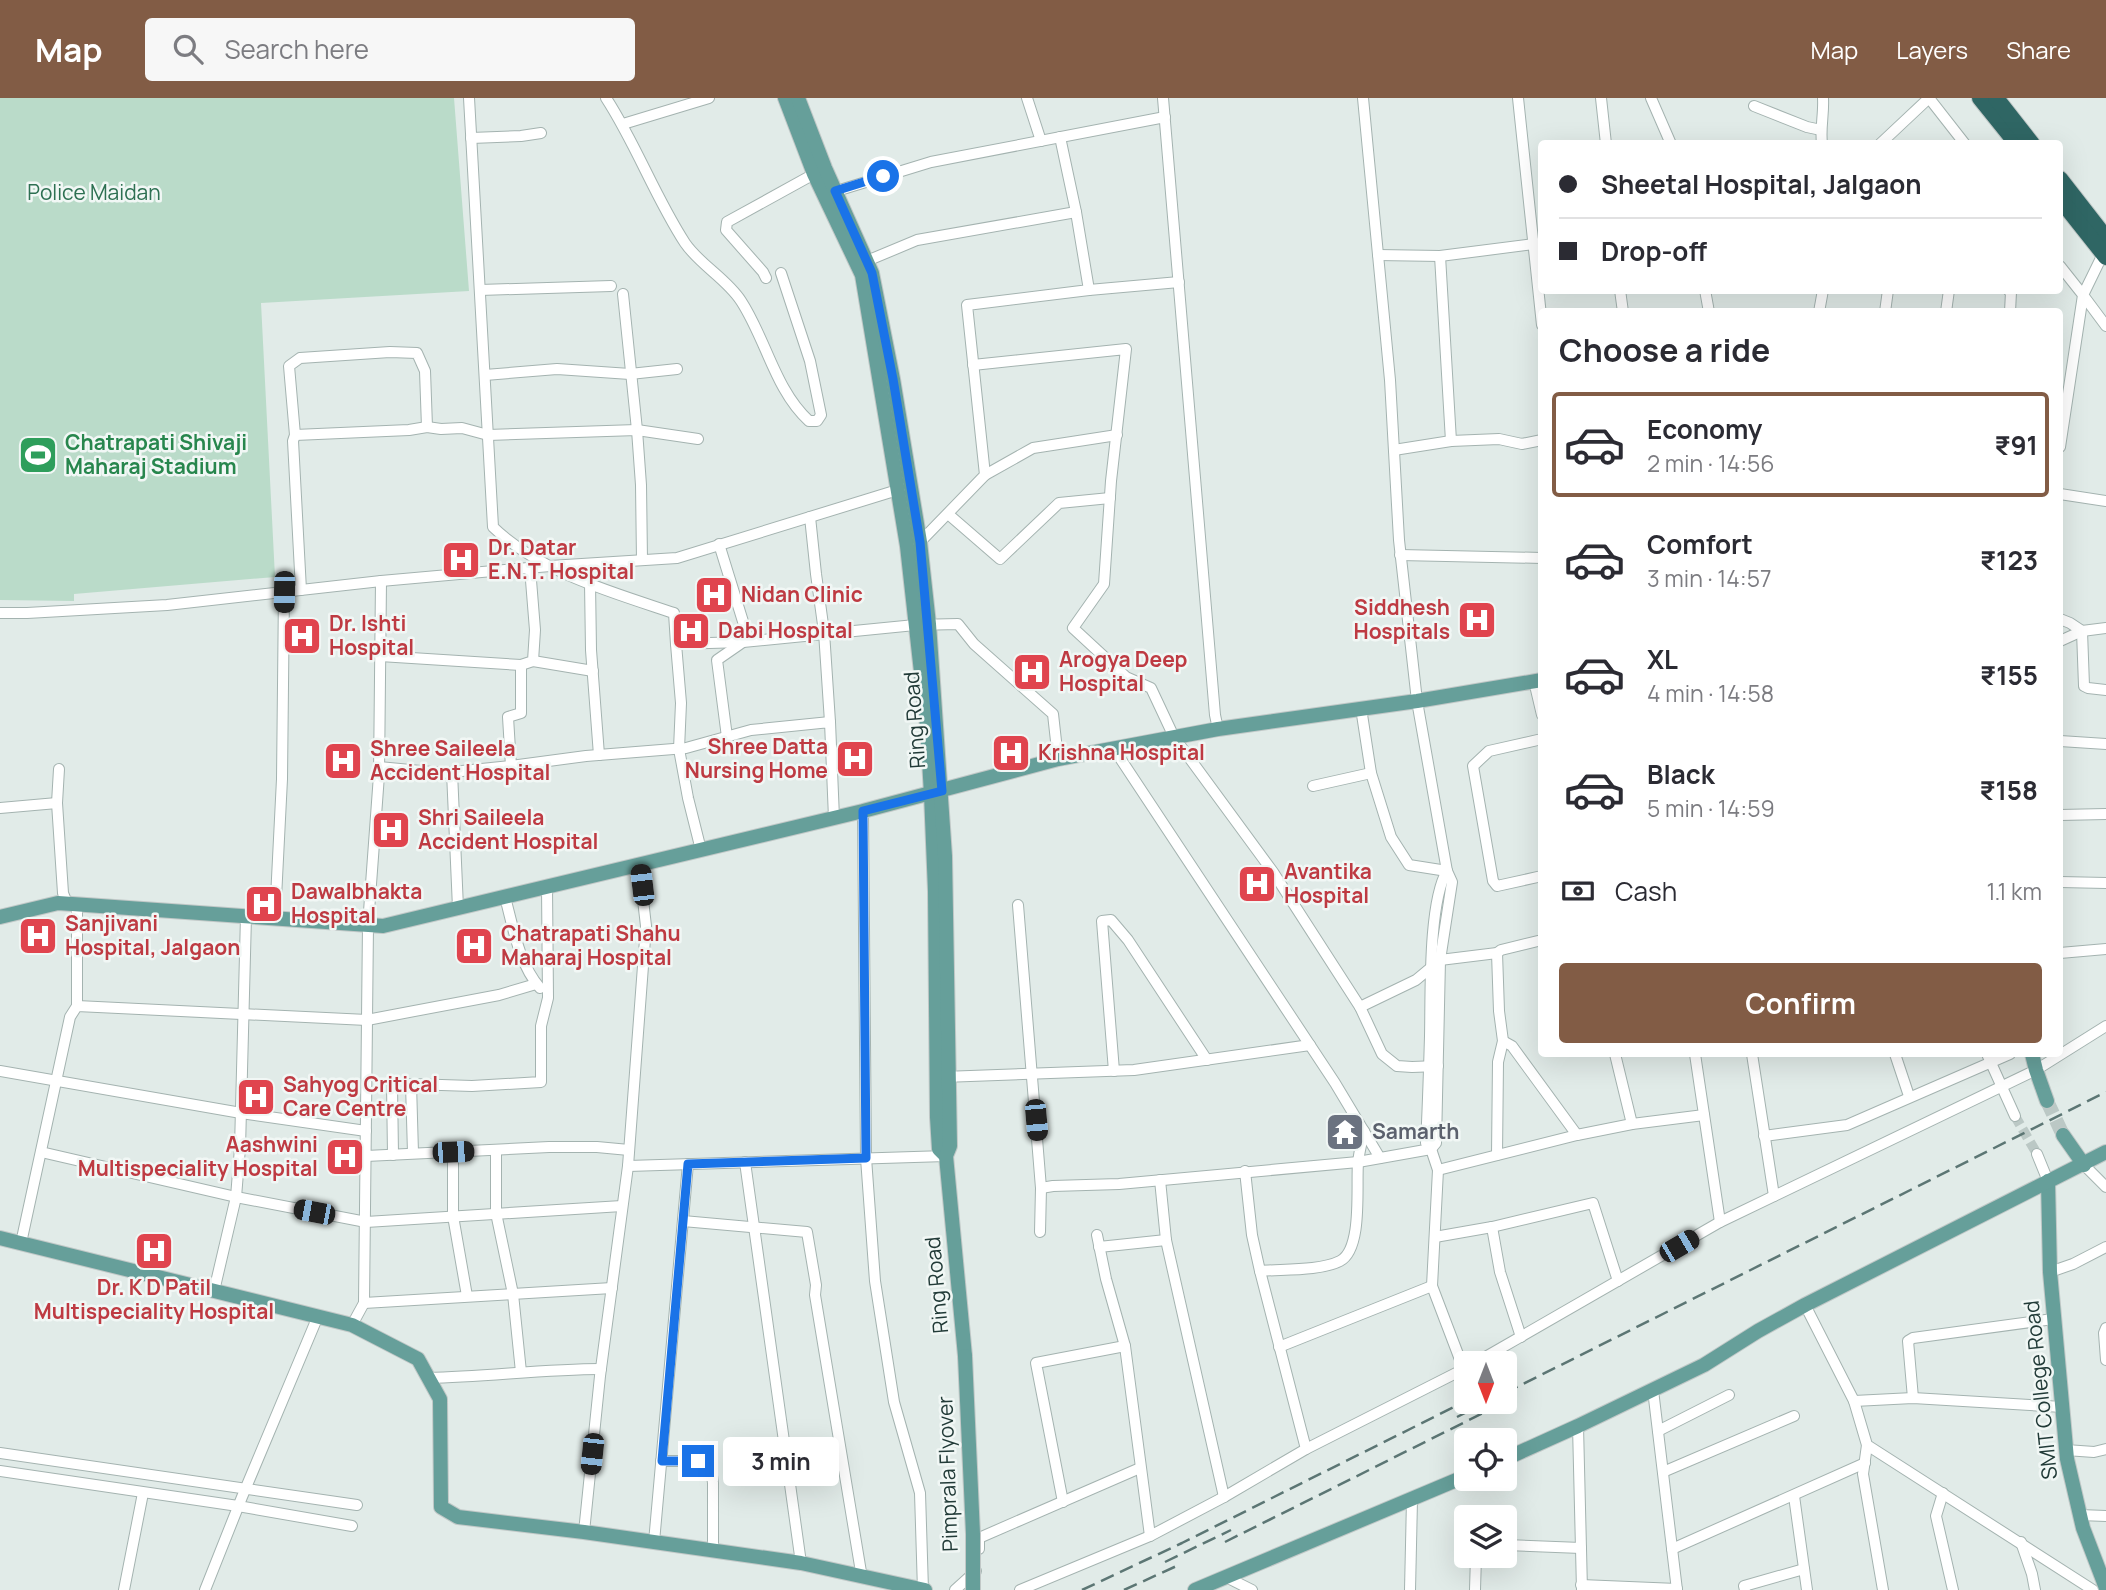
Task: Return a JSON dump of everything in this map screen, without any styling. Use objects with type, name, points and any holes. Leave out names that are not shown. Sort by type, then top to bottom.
[{"type":"highway","points":[[1980,98],[2014,140]]},
{"type":"highway","points":[[1996,98],[2029,140]]},
{"type":"highway","points":[[2063,184],[2105,250]]},
{"type":"highway","points":[[2063,202],[2105,250]]},
{"type":"main road","points":[[785,98],[814,174],[830,193]]},
{"type":"main road","name":"Ring Road","points":[[798,98],[825,168],[830,193],[862,262],[872,273],[893,379],[903,489],[914,544],[922,624],[948,934],[942,1077],[950,1146],[946,1156],[965,1356]]},
{"type":"main road","points":[[0,917],[58,903],[383,926],[863,811],[1058,760],[1218,729],[1538,681]]},
{"type":"main road","points":[[2033,1057],[2047,1101]]},
{"type":"main road","points":[[2063,1135],[2084,1165]]},
{"type":"main road","points":[[1517,1454],[1704,1365],[1758,1331],[1805,1306],[2106,1152]]},
{"type":"main road","name":"SMIT College Road","points":[[2048,1181],[2053,1319],[2066,1450],[2080,1515],[2102,1587]]},
{"type":"main road","points":[[0,1238],[352,1325],[418,1360],[440,1399],[441,1507],[458,1517],[801,1563],[924,1590]]},
{"type":"main road","name":"Pimprala Flyover","points":[[965,1356],[973,1590]]},
{"type":"main road","points":[[1195,1590],[1454,1481]]},
{"type":"street","points":[[468,98],[493,527],[510,544],[550,566],[674,614],[681,703],[679,749],[701,850]]},
{"type":"street","points":[[606,98],[623,124],[655,190],[687,245],[740,300],[792,403],[809,421],[817,421],[821,415],[810,361],[781,273]]},
{"type":"street","points":[[623,124],[709,98]]},
{"type":"street","points":[[1027,98],[1041,141]]},
{"type":"street","points":[[1163,98],[1218,729]]},
{"type":"street","points":[[1041,1188],[1119,1184],[1358,1162],[1431,1149],[1436,1143],[1436,964],[1452,882],[1447,871],[1417,701],[1400,555],[1390,380],[1363,98]]},
{"type":"street","points":[[1378,255],[1440,256],[1538,244],[1518,98]]},
{"type":"street","points":[[1601,98],[1606,140]]},
{"type":"street","points":[[1651,98],[1669,140]]},
{"type":"street","points":[[1822,140],[1823,98]]},
{"type":"street","points":[[1884,140],[1929,98],[1962,140]]},
{"type":"street","points":[[1754,106],[1821,130]]},
{"type":"street","points":[[830,193],[931,162],[1165,117]]},
{"type":"street","points":[[471,138],[541,133]]},
{"type":"street","points":[[1060,137],[1089,290]]},
{"type":"street","points":[[766,278],[726,230],[727,222],[814,174]]},
{"type":"street","points":[[862,262],[917,240],[1076,212]]},
{"type":"street","points":[[2063,427],[2083,295],[2105,250]]},
{"type":"street","points":[[1440,256],[1451,441]]},
{"type":"street","points":[[2063,270],[2106,326]]},
{"type":"street","points":[[985,475],[967,305],[1179,282]]},
{"type":"street","points":[[480,290],[611,286]]},
{"type":"street","points":[[623,294],[641,485],[642,560]]},
{"type":"street","points":[[973,365],[1126,349],[1104,584],[1073,628],[1126,677],[1150,688],[1174,737],[1273,872],[1360,1007],[1382,1054],[1397,1066],[1434,1066]]},
{"type":"street","points":[[302,590],[289,366],[300,358],[390,352],[417,353],[425,371],[426,427]]},
{"type":"street","points":[[485,375],[556,369],[630,374],[677,369]]},
{"type":"street","points":[[295,435],[426,427],[462,428],[488,435],[637,430],[698,439]]},
{"type":"street","points":[[914,544],[985,475],[1033,448],[1116,435]]},
{"type":"street","points":[[1394,450],[1451,441],[1499,439],[1522,444],[1538,441]]},
{"type":"street","points":[[0,613],[167,605],[381,581],[677,558],[903,489]]},
{"type":"street","points":[[2063,494],[2106,500]]},
{"type":"street","points":[[947,514],[1000,559],[1059,503],[1110,498]]},
{"type":"street","points":[[810,517],[824,632],[834,818]]},
{"type":"street","points":[[719,544],[746,641]]},
{"type":"street","points":[[1400,555],[1538,558]]},
{"type":"street","points":[[530,568],[535,630],[533,661]]},
{"type":"street","points":[[352,1325],[363,1303],[368,925],[379,767],[381,581]]},
{"type":"street","points":[[590,583],[599,755]]},
{"type":"street","points":[[275,918],[282,779],[284,592]]},
{"type":"street","points":[[2063,620],[2082,631]]},
{"type":"street","points":[[676,644],[746,641],[922,624],[958,624],[974,644],[1052,714],[1058,760]]},
{"type":"street","points":[[2063,640],[2082,631],[2106,628]]},
{"type":"street","points":[[2082,631],[2084,686],[2106,690]]},
{"type":"street","points":[[727,737],[717,660],[746,641]]},
{"type":"street","points":[[380,656],[521,665],[533,661],[593,671]]},
{"type":"street","points":[[511,766],[508,717],[521,713],[521,665]]},
{"type":"street","points":[[1361,708],[1371,773],[1391,837],[1409,865],[1447,871]]},
{"type":"street","points":[[379,767],[452,772],[679,749],[751,730],[830,722]]},
{"type":"street","points":[[1538,740],[1489,751],[1473,766],[1493,881],[1497,886],[1538,877]]},
{"type":"street","points":[[2063,741],[2106,744]]},
{"type":"street","points":[[1114,749],[1310,1045],[1380,1158]]},
{"type":"street","points":[[21,1243],[70,1017],[78,1006],[72,904],[63,893],[57,803],[59,769]]},
{"type":"street","points":[[452,772],[458,908]]},
{"type":"street","points":[[1313,786],[1371,773]]},
{"type":"street","points":[[0,808],[57,803]]},
{"type":"street","points":[[863,811],[866,1158],[875,1281],[894,1402],[920,1493],[924,1590]]},
{"type":"street","points":[[2063,815],[2106,814]]},
{"type":"street","points":[[584,1532],[601,1369],[628,1166],[646,926],[639,865]]},
{"type":"street","points":[[2063,882],[2106,883]]},
{"type":"street","points":[[413,1153],[411,1084],[472,1086],[541,1082],[541,1027],[548,998],[547,887]]},
{"type":"street","points":[[505,897],[517,941],[532,978],[548,998]]},
{"type":"street","points":[[1018,905],[1041,1188],[1040,1232]]},
{"type":"street","points":[[214,1291],[236,1197],[246,916]]},
{"type":"street","points":[[1114,1071],[1102,921],[1111,920],[1128,940],[1207,1060]]},
{"type":"street","points":[[1360,1007],[1416,980],[1436,964],[1497,953],[1538,941]]},
{"type":"street","points":[[2063,953],[2106,949]]},
{"type":"street","points":[[1497,953],[1503,1041],[1498,1062],[1497,1155]]},
{"type":"street","points":[[78,1006],[367,1020],[499,995],[536,984]]},
{"type":"street","points":[[2063,1053],[2106,1026]]},
{"type":"street","points":[[1503,1041],[1512,1046],[1577,1135]]},
{"type":"street","points":[[942,1077],[1134,1070],[1310,1045]]},
{"type":"street","points":[[1616,1057],[1632,1124]]},
{"type":"street","points":[[1695,1057],[1720,1222]]},
{"type":"street","points":[[1752,1057],[1774,1196]]},
{"type":"street","points":[[1896,1057],[1909,1096]]},
{"type":"street","points":[[1496,1351],[1720,1222],[2001,1087],[2056,1057]]},
{"type":"street","points":[[1764,1136],[1847,1125],[1989,1058],[2015,1116]]},
{"type":"street","points":[[0,1071],[241,1113],[366,1131]]},
{"type":"street","points":[[391,1084],[393,1155]]},
{"type":"street","points":[[1438,1170],[1577,1135],[1632,1124],[1704,1115]]},
{"type":"street","points":[[1260,1271],[1325,1266],[1341,1261],[1349,1254],[1354,1237],[1358,1162],[1364,1131]]},
{"type":"street","points":[[366,1156],[561,1147],[629,1150]]},
{"type":"street","points":[[1431,1149],[1438,1170],[1432,1286],[1458,1351]]},
{"type":"street","points":[[496,1150],[496,1213],[513,1294],[521,1372]]},
{"type":"street","points":[[41,1152],[236,1197],[366,1222],[622,1206]]},
{"type":"street","points":[[453,1152],[453,1216],[467,1296]]},
{"type":"street","points":[[2037,1154],[2048,1181]]},
{"type":"street","points":[[628,1166],[946,1156]]},
{"type":"street","points":[[745,1162],[801,1563]]},
{"type":"street","points":[[654,1542],[688,1164]]},
{"type":"street","points":[[2084,1165],[2106,1186]]},
{"type":"street","points":[[1245,1171],[1252,1235],[1306,1449]]},
{"type":"street","points":[[1160,1180],[1166,1240],[1224,1497]]},
{"type":"street","points":[[1435,1237],[1492,1227],[1593,1203],[1618,1281]]},
{"type":"street","points":[[683,1221],[807,1232],[862,1578]]},
{"type":"street","points":[[1492,1227],[1500,1272],[1521,1337]]},
{"type":"street","points":[[1150,1536],[1125,1346],[1098,1241],[1166,1240]]},
{"type":"street","points":[[2050,1272],[2106,1247]]},
{"type":"street","points":[[1279,1347],[1432,1286]]},
{"type":"street","points":[[363,1303],[612,1288]]},
{"type":"street","points":[[1805,1306],[1854,1401],[1867,1445],[1863,1474],[1883,1590]]},
{"type":"street","points":[[205,1590],[318,1317]]},
{"type":"street","points":[[1913,1398],[1909,1347],[1909,1341],[1913,1338],[2053,1319]]},
{"type":"street","points":[[2106,1328],[2106,1360]]},
{"type":"street","points":[[1063,1502],[1036,1363],[1125,1346]]},
{"type":"street","points":[[428,1378],[471,1377],[559,1368],[601,1369]]},
{"type":"street","points":[[1020,1590],[1150,1536],[1306,1449],[1454,1375]]},
{"type":"street","points":[[1578,1426],[1581,1587],[1677,1589],[1653,1390]]},
{"type":"street","points":[[1658,1431],[1729,1395]]},
{"type":"street","points":[[1854,1401],[1913,1398],[2063,1407]]},
{"type":"street","points":[[1663,1472],[1794,1416]]},
{"type":"street","points":[[1867,1445],[2021,1542],[2102,1587]]},
{"type":"street","points":[[2066,1450],[2094,1452],[2106,1449]]},
{"type":"street","points":[[0,1453],[357,1505]]},
{"type":"street","points":[[662,1461],[698,1461],[711,1468],[713,1551]]},
{"type":"street","points":[[1672,1549],[1865,1463]]},
{"type":"street","points":[[955,1590],[979,1568],[979,1538],[1140,1468]]},
{"type":"street","points":[[0,1471],[238,1506],[352,1527]]},
{"type":"street","points":[[124,1590],[143,1493]]},
{"type":"street","points":[[1943,1493],[1936,1516],[1953,1590]]},
{"type":"street","points":[[1794,1496],[1807,1590]]},
{"type":"street","points":[[1410,1590],[1412,1500]]},
{"type":"street","points":[[2080,1515],[2106,1516]]},
{"type":"street","points":[[2021,1542],[2035,1590]]},
{"type":"street","points":[[1517,1545],[1581,1548]]},
{"type":"street","points":[[1475,1590],[1476,1568]]},
{"type":"street","points":[[1745,1590],[1744,1586],[1804,1569]]},
{"type":"street","points":[[1228,1578],[1252,1590]]},
{"type":"green space","name":"Police Maidan","points":[[0,98],[454,98],[469,291],[261,303],[275,577],[74,594],[74,601],[0,600]]},
{"type":"tunnel","points":[[2047,1101],[2063,1135]]},
{"type":"tunnel","points":[[2015,1116],[2037,1154]]},
{"type":"railway","points":[[1517,1387],[2106,1092]]},
{"type":"railway","points":[[1082,1590],[1454,1407]]},
{"type":"railway","points":[[1457,1417],[1463,1414]]},
{"type":"railway","points":[[1225,1542],[1481,1414]]},
{"type":"railway","points":[[1165,1562],[1231,1530]]},
{"type":"railway","points":[[1124,1590],[1181,1564]]},
{"type":"place","name":"Chatrapati Shivaji Maharaj Stadium","points":[[38,455]]},
{"type":"place","name":"Dr. Datar E.N.T. Hospital","points":[[461,560]]},
{"type":"place","name":"Nidan Clinic","points":[[714,595]]},
{"type":"place","name":"Siddhesh Hospitals","points":[[1477,620]]},
{"type":"place","name":"Dabi Hospital","points":[[691,631]]},
{"type":"place","name":"Dr. Ishti Hospital","points":[[302,636]]},
{"type":"place","name":"Arogya Deep Hospital","points":[[1032,672]]},
{"type":"place","name":"Krishna Hospital","points":[[1011,753]]},
{"type":"place","name":"Shree Datta Nursing Home","points":[[855,759]]},
{"type":"place","name":"Shree Saileela Accident Hospital","points":[[343,761]]},
{"type":"place","name":"Shri Saileela Accident Hospital","points":[[391,830]]},
{"type":"place","name":"Avantika Hospital","points":[[1257,884]]},
{"type":"place","name":"Dawalbhakta Hospital","points":[[264,904]]},
{"type":"place","name":"Sanjivani Hospital, Jalgaon","points":[[38,936]]},
{"type":"place","name":"Chatrapati Shahu Maharaj Hospital","points":[[474,946]]},
{"type":"place","name":"Sahyog Critical Care Centre","points":[[256,1097]]},
{"type":"place","name":"Samarth","points":[[1345,1132]]},
{"type":"place","name":"Aashwini Multispeciality Hospital","points":[[345,1157]]},
{"type":"place","name":"Dr. K D Patil Multispeciality Hospital","points":[[154,1251]]},
{"type":"route","points":[[698,1461],[662,1461],[688,1164],[866,1158],[863,811],[942,791],[920,542],[893,379],[872,273],[835,191],[883,176]]}]
